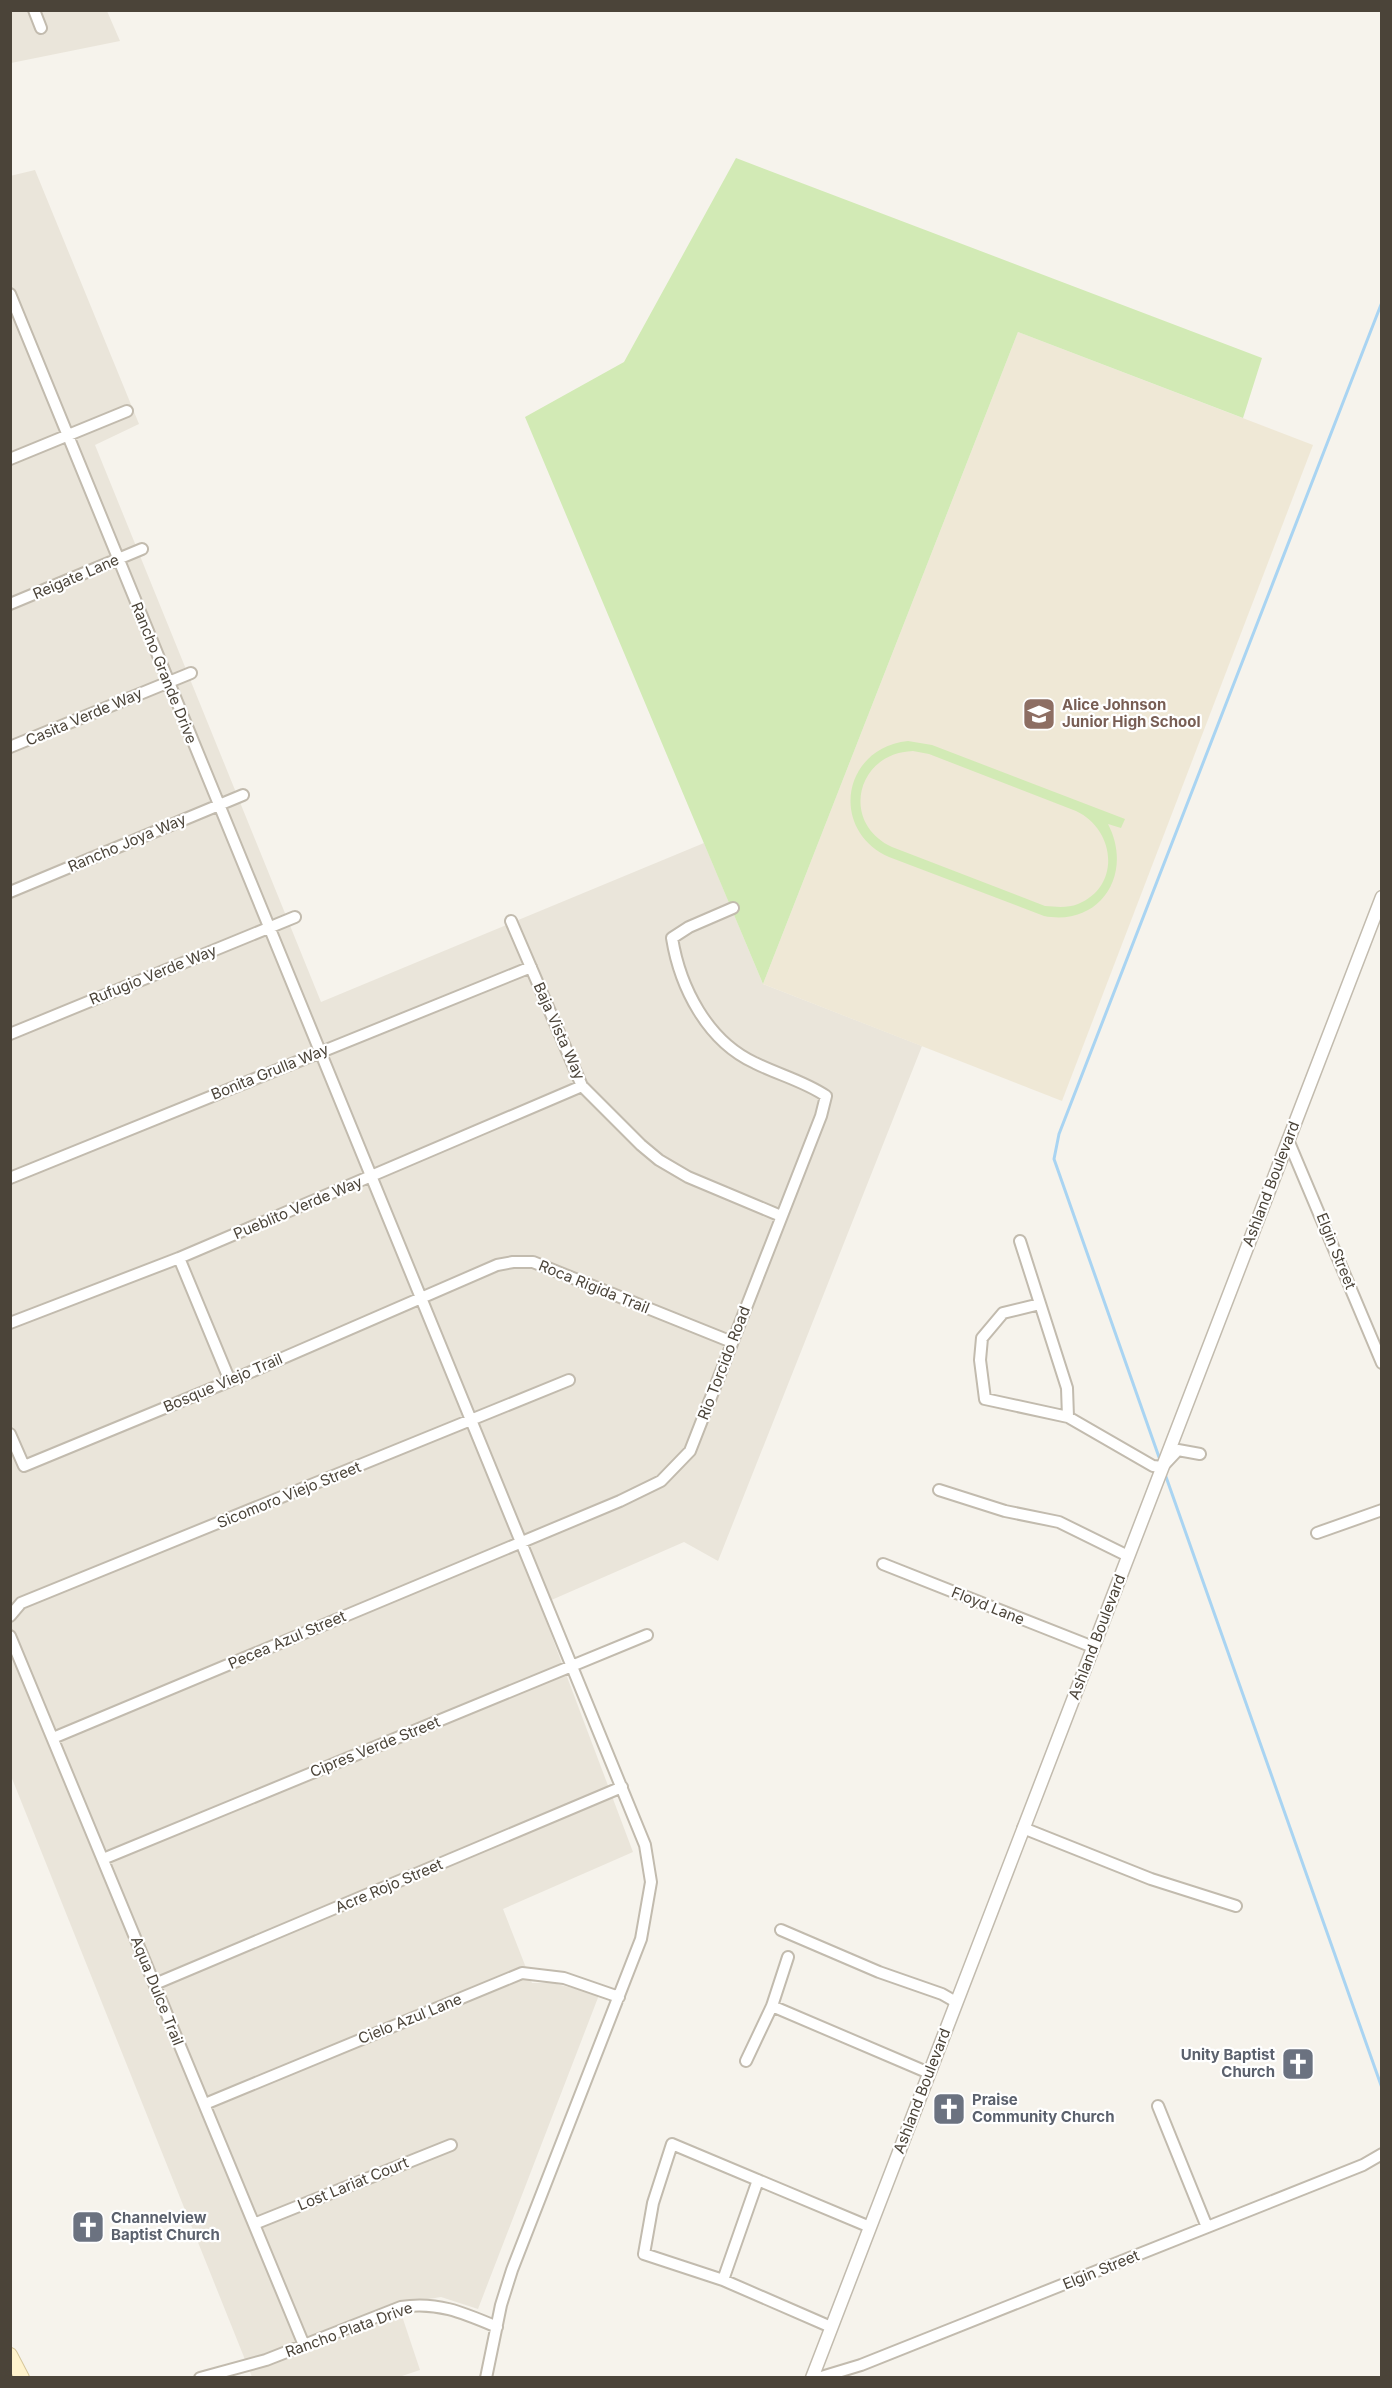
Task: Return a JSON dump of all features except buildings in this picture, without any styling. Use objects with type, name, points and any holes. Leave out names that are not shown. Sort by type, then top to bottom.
[{"type":"main road","points":[[10,2355],[22,2378]]},
{"type":"street","points":[[34,10],[41,28]]},
{"type":"street","name":"Rancho Grande Drive","points":[[10,294],[645,1845],[651,1882],[642,1939],[512,2270],[501,2305],[486,2378]]},
{"type":"street","points":[[10,459],[128,411]]},
{"type":"street","name":"Reigate Lane","points":[[10,604],[142,549]]},
{"type":"street","name":"Casita Verde Way","points":[[10,747],[191,673]]},
{"type":"street","name":"Rancho Joya Way","points":[[10,892],[243,795]]},
{"type":"street","name":"Ashland Boulevard","points":[[812,2378],[1382,897]]},
{"type":"street","name":"Rio Torcido Road","points":[[522,1543],[660,1481],[690,1450],[821,1116],[826,1095],[807,1083],[748,1060],[722,1041],[705,1021],[692,999],[675,957],[672,938],[689,927],[733,908]]},
{"type":"street","name":"Rufugio Verde Way","points":[[10,1034],[295,917]]},
{"type":"street","name":"Baja Vista Way","points":[[511,921],[582,1086],[641,1145],[660,1160],[688,1177],[781,1216]]},
{"type":"street","name":"Bonita Grulla Way","points":[[10,1178],[531,967]]},
{"type":"street","name":"Pueblito Verde Way","points":[[10,1323],[179,1258],[582,1086]]},
{"type":"street","name":"Elgin Street","points":[[1288,1140],[1382,1363]]},
{"type":"street","points":[[1020,1241],[1067,1388],[1068,1417]]},
{"type":"street","points":[[179,1258],[230,1381]]},
{"type":"street","name":"Roca Rigida Trail","points":[[421,1297],[497,1265],[533,1262],[732,1342]]},
{"type":"street","name":"Bosque Viejo Trail","points":[[10,1434],[24,1466],[230,1381],[421,1297]]},
{"type":"street","points":[[1040,1304],[1003,1313],[982,1338],[980,1360],[985,1399],[1068,1417],[1153,1466],[1162,1467],[1178,1450],[1200,1454]]},
{"type":"street","name":"Sicomoro Viejo Street","points":[[11,1614],[21,1603],[569,1380]]},
{"type":"street","points":[[939,1490],[1005,1511],[1059,1522],[1128,1556]]},
{"type":"street","points":[[1317,1533],[1382,1510]]},
{"type":"street","name":"Pecea Azul Street","points":[[53,1738],[522,1543]]},
{"type":"street","name":"Floyd Lane","points":[[883,1564],[1093,1647]]},
{"type":"street","name":"Cipres Verde Street","points":[[103,1859],[647,1635]]},
{"type":"street","name":"Aqua Dulce Trail","points":[[10,1636],[304,2345]]},
{"type":"street","name":"Acre Rojo Street","points":[[155,1984],[622,1787]]},
{"type":"street","points":[[1023,1828],[1151,1879],[1236,1906]]},
{"type":"street","points":[[781,1930],[879,1972],[942,1994],[956,2002]]},
{"type":"street","points":[[746,2061],[772,2006],[788,1957]]},
{"type":"street","name":"Cielo Azul Lane","points":[[204,2104],[522,1973],[564,1978],[619,1997]]},
{"type":"street","points":[[772,2006],[929,2073]]},
{"type":"street","points":[[1158,2106],[1208,2227]]},
{"type":"street","points":[[831,2327],[723,2280],[644,2254],[653,2203],[672,2144],[870,2227]]},
{"type":"street","name":"Lost Lariat Court","points":[[254,2224],[451,2145]]},
{"type":"street","name":"Elgin Street","points":[[818,2378],[861,2365],[1363,2165],[1382,2154]]},
{"type":"street","points":[[723,2280],[758,2180]]},
{"type":"street","name":"Rancho Plata Drive","points":[[200,2378],[266,2360],[401,2307],[418,2304],[454,2309],[497,2326]]},
{"type":"shaded area","points":[[11,11],[107,11],[120,41],[11,63]]},
{"type":"shaded area","points":[[35,170],[139,424],[95,445],[321,1002],[704,843],[763,984],[922,1046],[718,1561],[684,1542],[540,1605],[633,1852],[503,1909],[532,1983],[553,1983],[599,1995],[478,2309],[441,2297],[398,2304],[420,2370],[399,2377],[252,2377],[11,1776],[10,176]]},
{"type":"shaded area","name":"Alice Johnson Junior High School","points":[[1018,332],[1313,445],[1062,1101],[763,984]]},
{"type":"green space","points":[[736,158],[1262,358],[1243,418],[1018,332],[763,984],[525,417],[624,362]]},
{"type":"green space","points":[[908,741],[932,745],[1125,819],[1121,828],[1108,824],[1115,843],[1117,861],[1114,878],[1107,893],[1096,905],[1081,913],[1064,917],[1044,916],[889,857],[870,845],[857,828],[851,810],[851,792],[857,774],[869,758],[886,747]],"holes":[[[913,751],[929,754],[1076,811],[1089,819],[1099,831],[1108,858],[1107,871],[1102,884],[1092,896],[1078,904],[1066,907],[1045,906],[892,847],[876,836],[865,822],[861,807],[862,791],[868,776],[878,763],[894,755]]]},
{"type":"waterway","points":[[1160,1460],[1054,1159],[1059,1134],[1382,302]]},
{"type":"waterway","points":[[1165,1474],[1382,2088]]},
{"type":"place","name":"Alice Johnson Junior High School","points":[[1039,714]]},
{"type":"place","name":"Unity Baptist Church","points":[[1298,2064]]},
{"type":"place","name":"Praise Community Church","points":[[949,2109]]},
{"type":"place","name":"Channelview Baptist Church","points":[[88,2227]]}]
